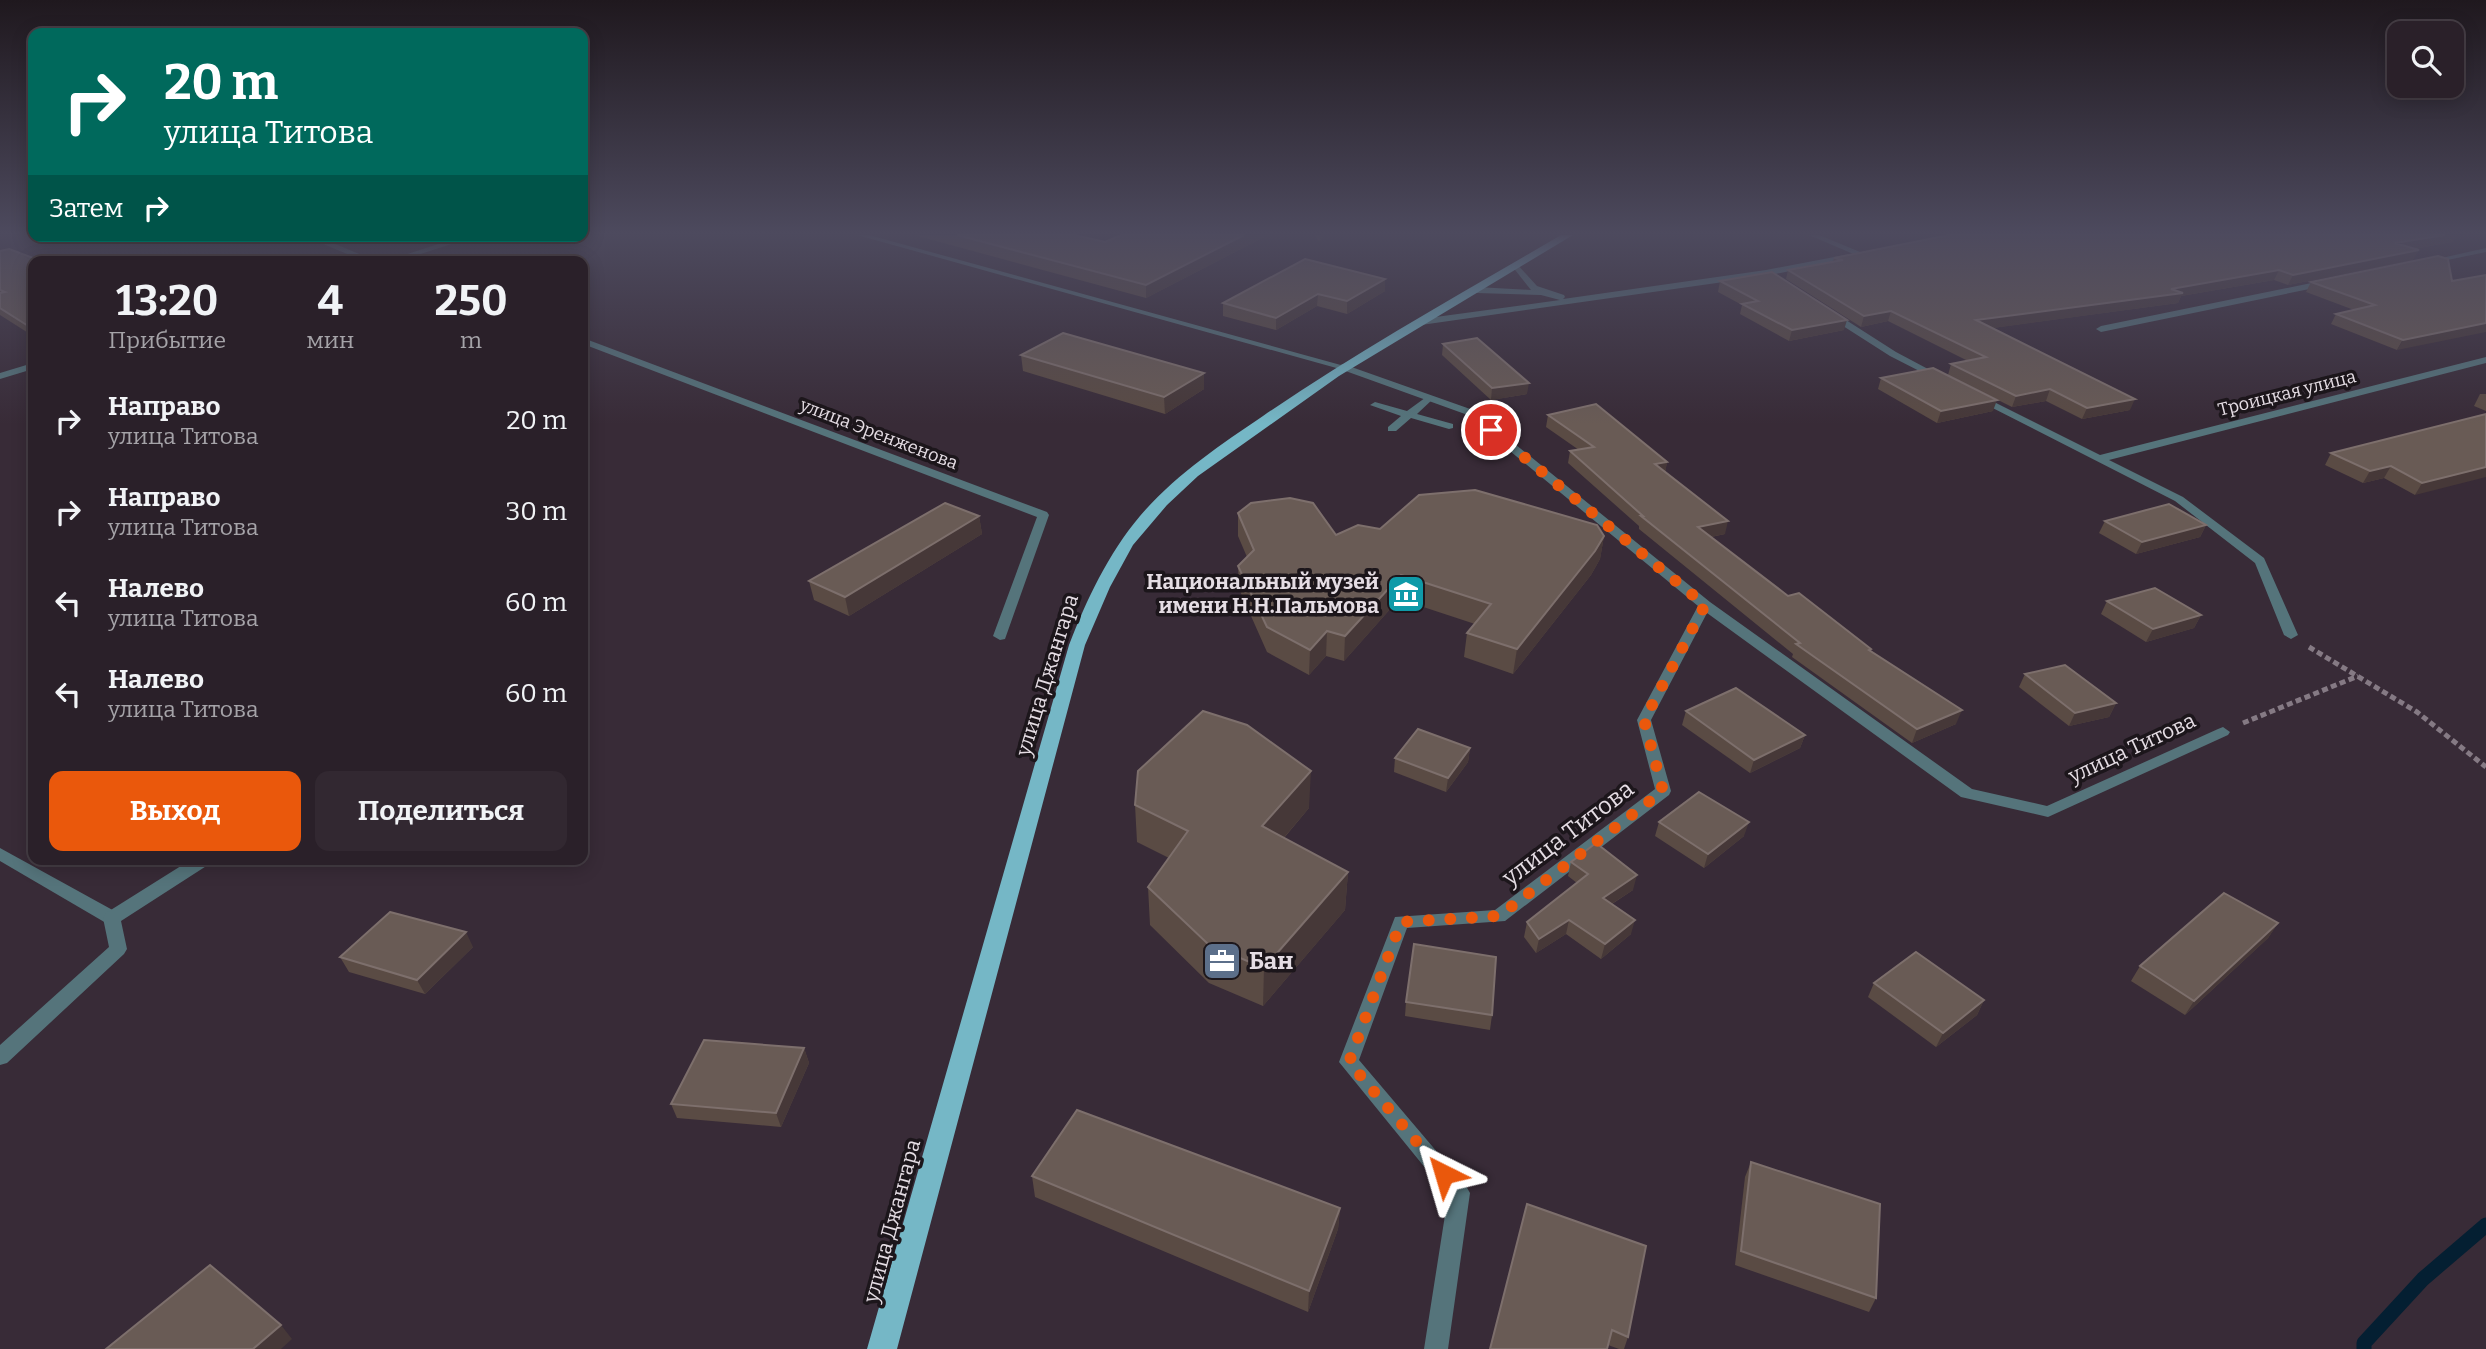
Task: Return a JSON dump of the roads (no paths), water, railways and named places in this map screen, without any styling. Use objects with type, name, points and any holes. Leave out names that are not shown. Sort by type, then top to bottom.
[{"type":"main road","name":"улица Джангара","points":[[882,1349],[1077,645],[1102,582],[1136,530],[1177,489],[1222,451],[1343,367],[1463,298]]},
{"type":"street","name":"улица Титова","points":[[1091,298],[1343,367],[1469,412],[1705,605],[1966,793],[2048,812],[2223,732]]},
{"type":"street","points":[[1570,298],[1576,299]]},
{"type":"street","points":[[1421,322],[1584,298]]},
{"type":"street","points":[[2101,329],[2252,298]]},
{"type":"street","points":[[1827,312],[1893,354],[1953,385]]},
{"type":"street","name":"улица Эренженова","points":[[588,343],[1043,515],[1000,636]]},
{"type":"street","name":"Троицкая улица","points":[[2098,459],[2486,360]]},
{"type":"street","points":[[0,376],[28,368]]},
{"type":"street","points":[[1965,391],[2179,499],[2260,561],[2291,635]]},
{"type":"street","points":[[1392,429],[1429,398]]},
{"type":"street","points":[[1376,405],[1450,426]]},
{"type":"street","name":"улица Титова","points":[[1436,1349],[1460,1193],[1349,1062],[1401,922],[1499,916],[1663,791],[1644,720],[1705,605]]},
{"type":"street","points":[[0,854],[112,918],[118,949],[0,1057]]},
{"type":"street","points":[[112,918],[196,865]]},
{"type":"waterway","points":[[2364,1349],[2364,1343],[2423,1279],[2486,1225]]},
{"type":"place","name":"Национальный музей имени Н.Н.Пальмова","points":[[1406,594]]},
{"type":"place","name":"Бан","points":[[1222,961]]}]
